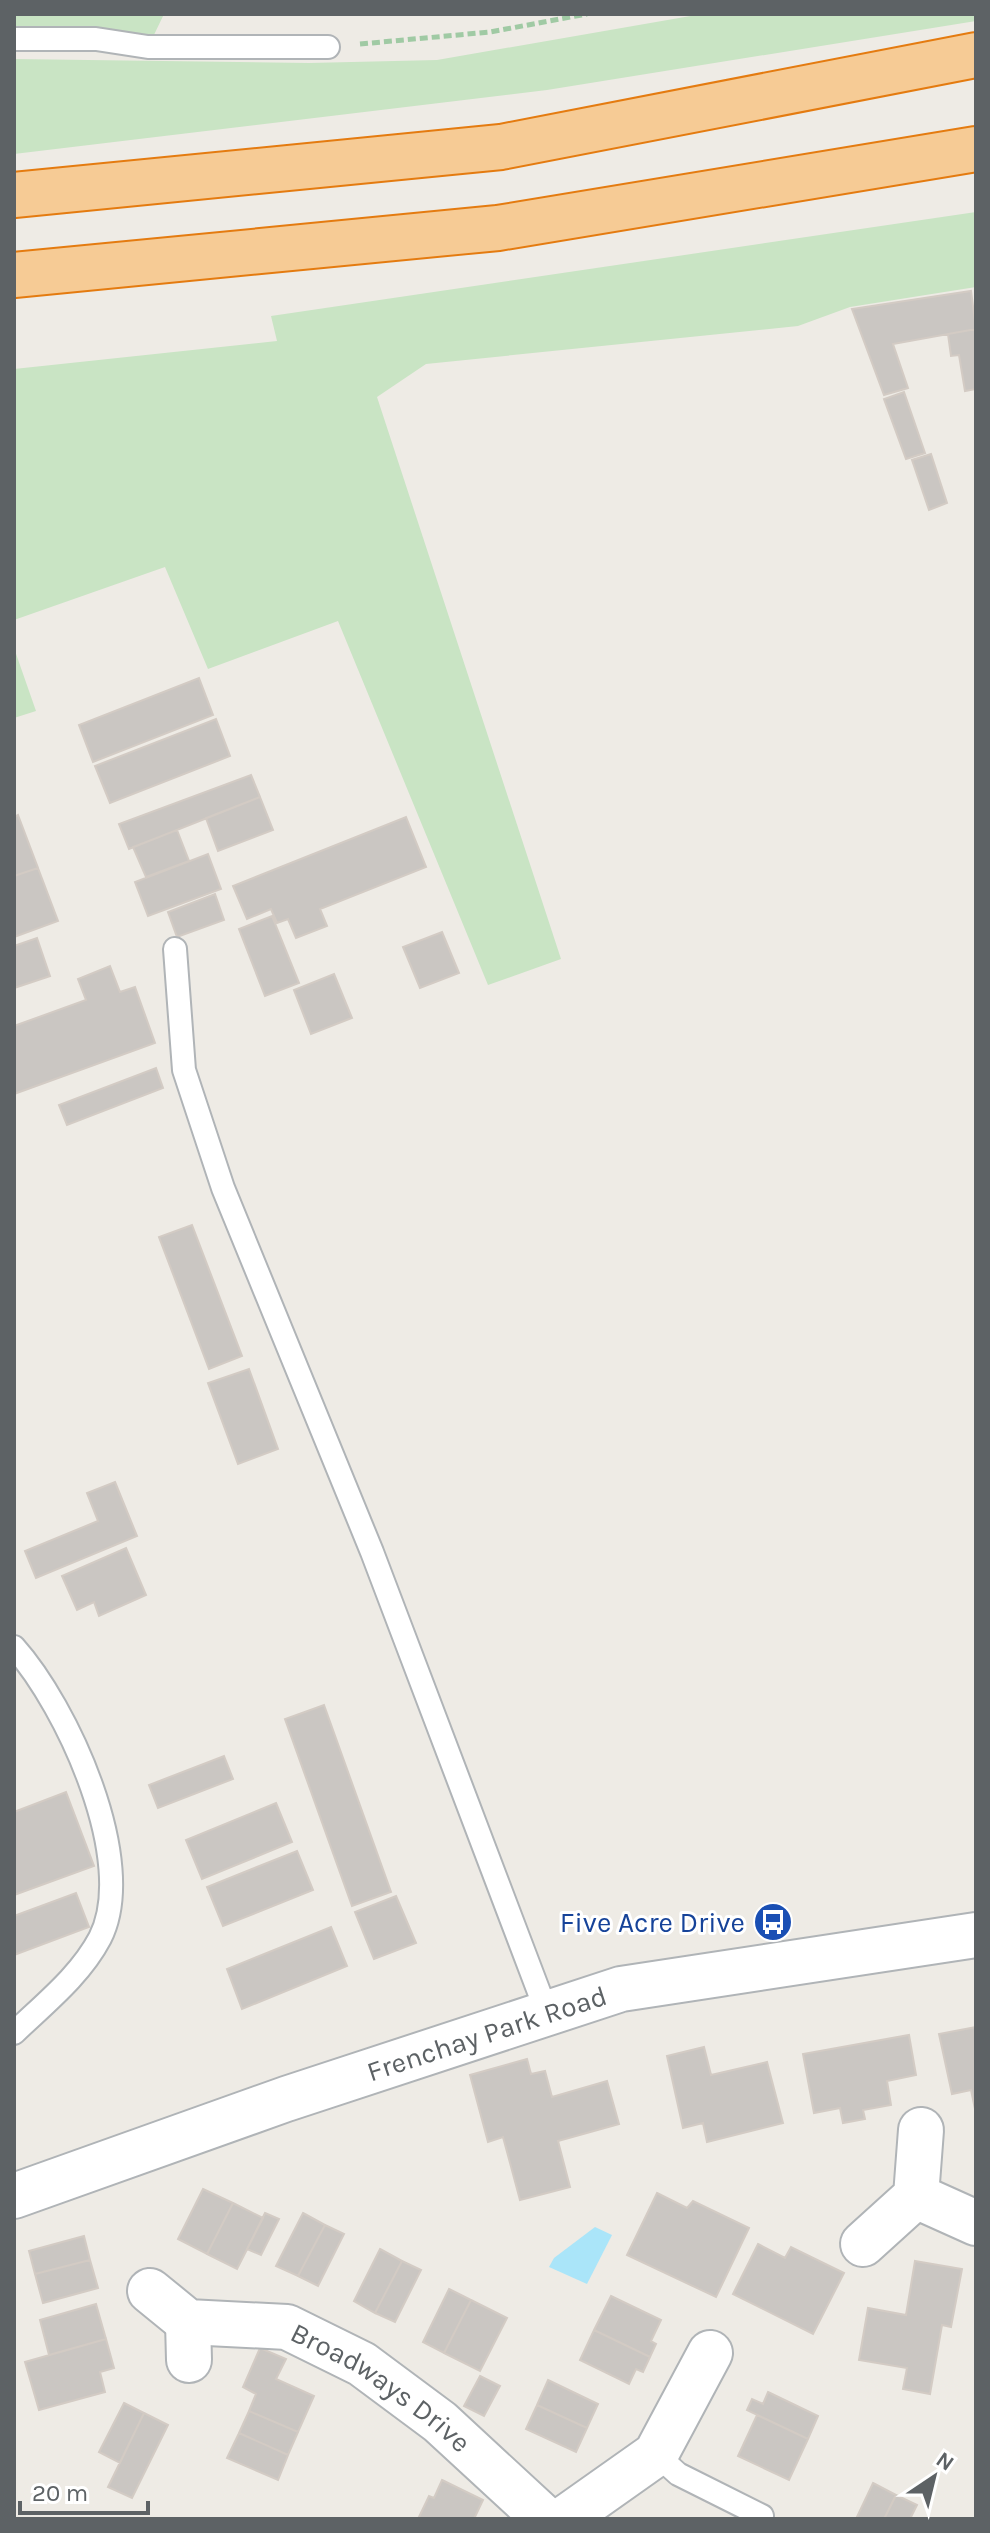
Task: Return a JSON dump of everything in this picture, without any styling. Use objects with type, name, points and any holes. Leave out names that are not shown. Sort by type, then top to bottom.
[{"type":"highway","points":[[14,195],[501,147],[976,55]]},
{"type":"highway","points":[[14,275],[498,228],[976,149]]},
{"type":"main road","name":"Frenchay Park Road","points":[[14,2196],[286,2099],[621,1989],[976,1935]]},
{"type":"main road","points":[[863,2244],[916,2196],[921,2130]]},
{"type":"main road","points":[[916,2196],[976,2223]]},
{"type":"main road","name":"Broadways Drive","points":[[150,2291],[188,2341],[287,2327],[362,2364],[440,2422],[545,2519]]},
{"type":"main road","points":[[564,2519],[656,2454],[710,2353]]},
{"type":"lane","points":[[14,39],[96,39],[148,47],[328,47]]},
{"type":"lane","points":[[175,949],[184,1070],[223,1188],[372,1552],[547,2013]]},
{"type":"lane","points":[[14,1647],[60,1710],[102,1817],[112,1867],[112,1903],[101,1936],[85,1963],[17,2023]]},
{"type":"lane","points":[[656,2454],[678,2474],[762,2516]]},
{"type":"path","points":[[328,47],[490,32],[587,14]]},
{"type":"green space","points":[[14,14],[164,14],[152,39],[14,33]]},
{"type":"green space","points":[[702,14],[976,14],[976,21],[547,90],[14,154],[14,59],[309,63],[437,60]]},
{"type":"green space","points":[[976,212],[976,287],[850,307],[798,326],[426,364],[377,397],[561,959],[488,985],[338,621],[208,669],[165,567],[14,620],[14,369],[277,341],[271,316]]},
{"type":"green space","points":[[14,648],[36,711],[14,718]]},
{"type":"water","points":[[595,2227],[612,2235],[587,2284],[549,2267],[554,2258]]},
{"type":"building","points":[[971,291],[976,329],[893,344],[908,388],[884,395],[852,309]]},
{"type":"building","points":[[976,329],[976,389],[965,391],[959,355],[951,356],[948,334]]},
{"type":"building","points":[[904,392],[925,453],[906,459],[884,399]]},
{"type":"building","points":[[931,454],[947,503],[929,510],[912,460]]},
{"type":"building","points":[[199,678],[213,715],[93,762],[79,725]]},
{"type":"building","points":[[216,719],[230,756],[110,803],[95,766]]},
{"type":"building","points":[[251,775],[260,797],[129,849],[119,824]]},
{"type":"building","points":[[260,797],[273,830],[218,851],[206,818]]},
{"type":"building","points":[[18,815],[38,868],[14,876],[14,817]]},
{"type":"building","points":[[406,817],[426,867],[320,909],[327,926],[296,938],[288,919],[277,923],[271,909],[247,919],[233,886]]},
{"type":"building","points":[[177,830],[189,861],[146,877],[133,847]]},
{"type":"building","points":[[208,854],[221,889],[148,916],[135,882]]},
{"type":"building","points":[[38,868],[58,921],[14,937],[14,876]]},
{"type":"building","points":[[215,894],[224,920],[177,937],[168,912]]},
{"type":"building","points":[[272,916],[299,983],[265,996],[239,929]]},
{"type":"building","points":[[442,932],[459,973],[420,988],[403,947]]},
{"type":"building","points":[[37,938],[50,976],[14,988],[14,946]]},
{"type":"building","points":[[110,966],[120,992],[135,987],[155,1043],[14,1094],[14,1026],[86,1000],[78,979]]},
{"type":"building","points":[[334,974],[352,1018],[311,1034],[294,990]]},
{"type":"building","points":[[156,1068],[163,1088],[67,1125],[59,1105]]},
{"type":"building","points":[[192,1225],[242,1356],[209,1369],[159,1237]]},
{"type":"building","points":[[249,1369],[278,1449],[238,1464],[208,1383]]},
{"type":"building","points":[[115,1482],[137,1536],[36,1578],[25,1551],[98,1521],[87,1493]]},
{"type":"building","points":[[126,1548],[146,1595],[99,1616],[94,1602],[77,1610],[62,1576]]},
{"type":"building","points":[[324,1705],[391,1892],[352,1906],[285,1719]]},
{"type":"building","points":[[224,1756],[233,1779],[158,1808],[149,1785]]},
{"type":"building","points":[[66,1792],[94,1866],[14,1895],[14,1812]]},
{"type":"building","points":[[276,1803],[292,1842],[202,1879],[186,1840]]},
{"type":"building","points":[[297,1851],[313,1890],[223,1926],[207,1887]]},
{"type":"building","points":[[76,1893],[89,1927],[14,1955],[14,1916]]},
{"type":"building","points":[[396,1896],[416,1943],[374,1959],[355,1912]]},
{"type":"building","points":[[331,1927],[347,1966],[242,2009],[227,1969]]},
{"type":"building","points":[[976,2027],[975,2109],[971,2090],[952,2094],[939,2034]]},
{"type":"building","points":[[909,2035],[916,2075],[887,2081],[891,2105],[863,2110],[865,2119],[843,2123],[840,2108],[814,2113],[803,2054]]},
{"type":"building","points":[[704,2047],[711,2075],[767,2062],[783,2123],[707,2142],[703,2123],[683,2128],[667,2056]]},
{"type":"building","points":[[527,2059],[531,2074],[545,2071],[552,2097],[607,2081],[619,2124],[558,2141],[570,2187],[520,2200],[503,2137],[488,2142],[470,2075]]},
{"type":"building","points":[[203,2189],[233,2203],[207,2254],[178,2239]]},
{"type":"building","points":[[657,2193],[687,2208],[693,2201],[749,2228],[716,2297],[627,2255]]},
{"type":"building","points":[[233,2203],[263,2218],[237,2269],[207,2254]]},
{"type":"building","points":[[265,2213],[279,2219],[261,2255],[247,2249]]},
{"type":"building","points":[[303,2213],[325,2225],[298,2276],[276,2266]]},
{"type":"building","points":[[325,2225],[344,2234],[318,2286],[298,2276]]},
{"type":"building","points":[[84,2236],[90,2260],[35,2274],[29,2251]]},
{"type":"building","points":[[758,2244],[785,2258],[791,2247],[844,2273],[813,2334],[733,2294]]},
{"type":"building","points":[[380,2249],[402,2261],[375,2313],[354,2301]]},
{"type":"building","points":[[90,2260],[98,2288],[43,2303],[35,2274]]},
{"type":"building","points":[[402,2261],[421,2270],[395,2322],[375,2313]]},
{"type":"building","points":[[915,2261],[962,2269],[951,2327],[942,2325],[930,2394],[903,2389],[907,2368],[859,2360],[868,2308],[906,2315]]},
{"type":"building","points":[[449,2289],[471,2300],[444,2353],[423,2342]]},
{"type":"building","points":[[611,2296],[661,2320],[651,2341],[656,2344],[650,2357],[594,2330]]},
{"type":"building","points":[[471,2300],[507,2318],[480,2371],[444,2353]]},
{"type":"building","points":[[96,2304],[106,2339],[49,2355],[40,2320]]},
{"type":"building","points":[[594,2330],[650,2357],[643,2372],[636,2369],[629,2384],[580,2360]]},
{"type":"building","points":[[106,2339],[114,2368],[100,2372],[105,2392],[39,2410],[25,2362]]},
{"type":"building","points":[[260,2348],[286,2359],[276,2379],[314,2396],[298,2432],[249,2411],[256,2394],[243,2387]]},
{"type":"building","points":[[480,2376],[500,2386],[484,2416],[464,2406]]},
{"type":"building","points":[[548,2380],[598,2404],[587,2428],[537,2405]]},
{"type":"building","points":[[768,2392],[818,2416],[808,2439],[747,2410],[752,2399],[763,2404]]},
{"type":"building","points":[[124,2403],[144,2413],[120,2463],[99,2452]]},
{"type":"building","points":[[537,2405],[587,2428],[576,2452],[526,2429]]},
{"type":"building","points":[[249,2411],[298,2432],[288,2455],[239,2433]]},
{"type":"building","points":[[144,2413],[168,2425],[132,2498],[108,2487]]},
{"type":"building","points":[[757,2415],[808,2439],[789,2480],[738,2456]]},
{"type":"building","points":[[239,2433],[288,2455],[278,2480],[227,2458]]},
{"type":"building","points":[[442,2480],[483,2500],[474,2519],[418,2519],[429,2496],[434,2498]]},
{"type":"building","points":[[873,2483],[896,2495],[884,2519],[856,2519]]},
{"type":"building","points":[[896,2495],[917,2505],[910,2519],[884,2519]]},
{"type":"place","name":"Five Acre Drive","points":[[773,1922]]}]
